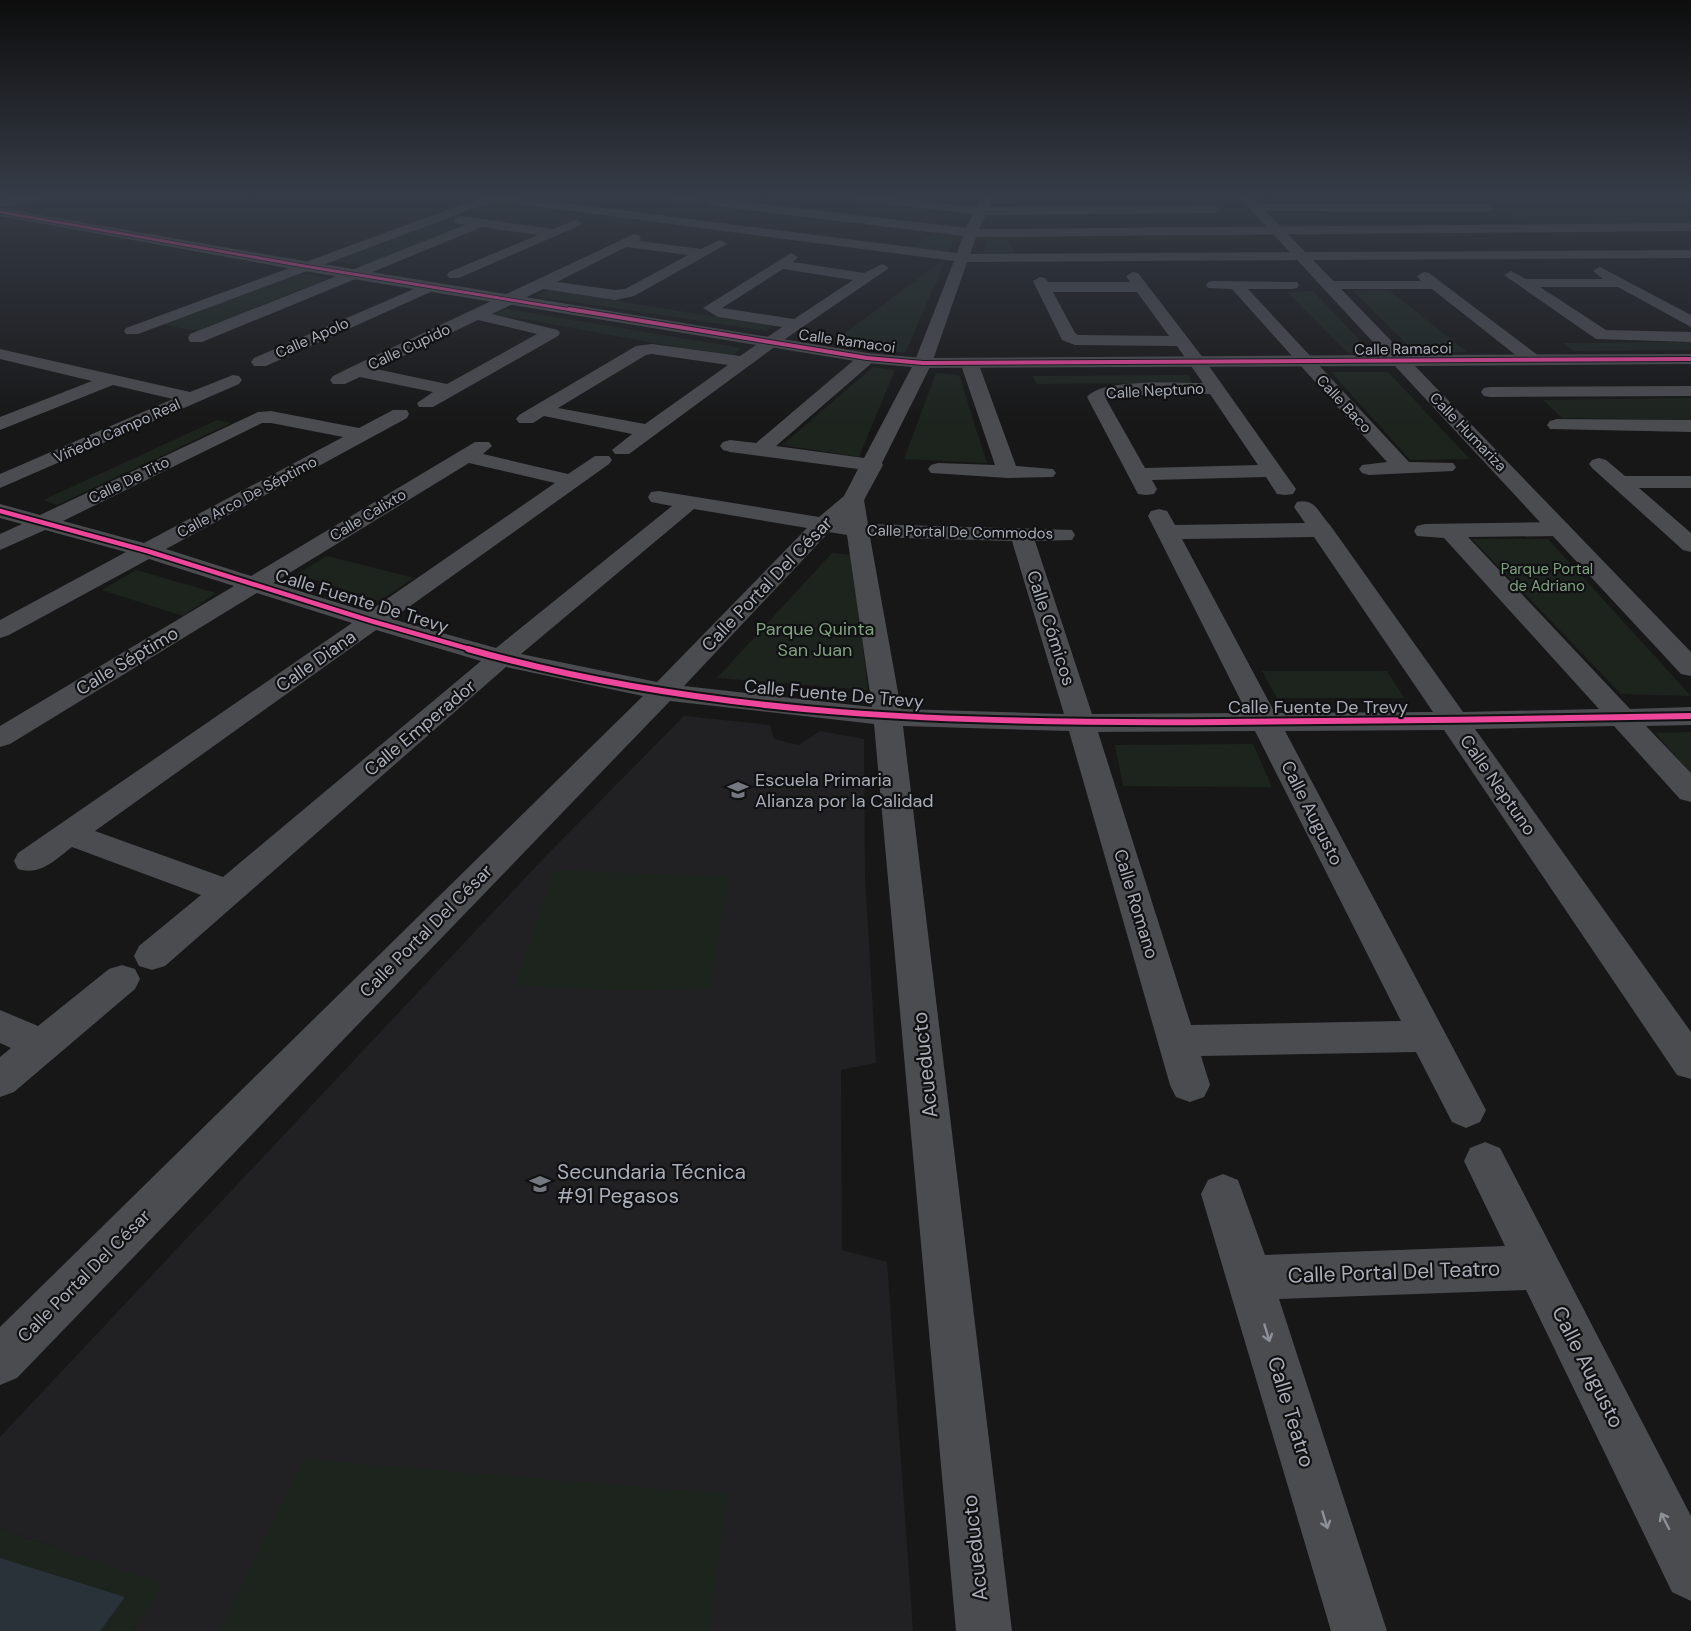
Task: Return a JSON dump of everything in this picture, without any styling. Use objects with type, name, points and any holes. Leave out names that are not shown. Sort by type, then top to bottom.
[{"type":"street","points":[[132,331],[288,272]]},
{"type":"street","name":"Calle Ramacoi","points":[[346,272],[867,358],[923,363],[969,365],[1691,359]]},
{"type":"street","points":[[196,338],[364,272]]},
{"type":"street","points":[[453,275],[460,272]]},
{"type":"street","name":"Calle Cupido","points":[[339,380],[566,272]]},
{"type":"street","points":[[542,284],[615,295],[629,293],[668,272]]},
{"type":"street","points":[[768,272],[711,308],[718,312],[796,324]]},
{"type":"street","points":[[839,272],[867,278]]},
{"type":"street","points":[[622,450],[796,324],[875,272]]},
{"type":"street","points":[[844,518],[923,363],[957,272]]},
{"type":"street","name":"Calle Humariza","points":[[1318,272],[1691,668]]},
{"type":"street","points":[[1604,272],[1691,322]]},
{"type":"street","points":[[1623,283],[1517,279],[1602,335],[1691,337]]},
{"type":"street","points":[[1330,285],[1430,281],[1533,360]]},
{"type":"street","name":"Calle Neptuno","points":[[1180,341],[1075,340],[1068,336],[1042,284],[1137,282],[1198,363],[1273,471],[1304,509],[1453,722],[1676,1020],[1691,1063]]},
{"type":"street","points":[[1213,285],[1292,285]]},
{"type":"street","name":"Calle Baco","points":[[1236,285],[1403,468]]},
{"type":"street","name":"Calle Apolo","points":[[261,356],[430,287]]},
{"type":"street","points":[[426,403],[552,333],[476,315]]},
{"type":"street","points":[[158,330],[229,345]]},
{"type":"street","points":[[650,431],[533,415],[647,349],[743,362]]},
{"type":"street","points":[[0,354],[191,398]]},
{"type":"street","points":[[760,450],[867,358]]},
{"type":"street","points":[[1668,359],[1691,374]]},
{"type":"street","points":[[9,372],[34,363]]},
{"type":"street","points":[[969,365],[1008,472]]},
{"type":"street","points":[[357,371],[451,390]]},
{"type":"street","points":[[0,424],[110,380]]},
{"type":"street","name":"Viñedo Campo Real","points":[[0,482],[233,380]]},
{"type":"street","name":"Calle Neptuno","points":[[1152,503],[1096,397],[1099,393],[1116,390],[1214,388]]},
{"type":"street","points":[[1490,392],[1691,391]]},
{"type":"street","points":[[1520,392],[1579,445]]},
{"type":"street","name":"Calle Arco De Séptimo","points":[[0,630],[400,414]]},
{"type":"street","name":"Calle De Tito","points":[[0,543],[258,418],[271,417],[362,435]]},
{"type":"street","points":[[1557,425],[1691,426]]},
{"type":"street","points":[[730,446],[873,465]]},
{"type":"street","name":"Calle Calixto","points":[[254,583],[475,451],[571,482]]},
{"type":"street","name":"Calle Diana","points":[[30,861],[602,460]]},
{"type":"street","points":[[1599,464],[1691,545]]},
{"type":"street","points":[[1369,469],[1446,467]]},
{"type":"street","points":[[938,469],[1046,473]]},
{"type":"street","points":[[1152,503],[1273,471]]},
{"type":"street","points":[[1621,482],[1691,482]]},
{"type":"street","name":"Calle Portal De Commodos","points":[[659,497],[844,518],[1021,534],[1064,535]]},
{"type":"street","name":"Calle Emperador","points":[[152,956],[501,658],[690,502]]},
{"type":"street","points":[[1152,503],[1304,509]]},
{"type":"street","name":"Calle Augusto","points":[[1152,503],[1466,1110]]},
{"type":"street","name":"Calle Fuente De Trevy","points":[[0,511],[147,551],[371,621],[501,658],[663,692],[888,717],[1081,723],[1453,722],[1691,716]]},
{"type":"street","name":"Calle Portal Del César","points":[[0,1361],[663,692],[844,518]]},
{"type":"street","name":"Acueducto","points":[[844,518],[888,717],[984,1631]]},
{"type":"street","points":[[1425,531],[1560,529]]},
{"type":"street","points":[[1450,531],[1691,792]]},
{"type":"street","name":"Calle Cómicos","points":[[1021,534],[1081,723]]},
{"type":"street","name":"Calle Séptimo","points":[[0,738],[254,583]]},
{"type":"street","name":"Calle Romano","points":[[1081,723],[1190,1084]]},
{"type":"street","points":[[69,834],[227,891]]},
{"type":"street","points":[[0,1080],[122,979]]},
{"type":"street","points":[[0,1025],[42,1046]]},
{"type":"street","points":[[1177,1041],[1428,1036]]},
{"type":"street","name":"Calle Augusto","points":[[1485,1161],[1691,1573]]},
{"type":"street","name":"Calle Teatro","points":[[1223,1194],[1359,1631]]},
{"type":"street","name":"Calle Portal Del Teatro","points":[[1250,1278],[1538,1267]]},
{"type":"shaded area","name":"Secundaria Técnica #91 Pegasos","points":[[684,716],[770,725],[774,739],[799,745],[820,731],[864,739],[865,875],[876,1063],[841,1070],[842,1250],[887,1262],[913,1631],[133,1631],[162,1584],[0,1529],[0,1437],[543,859]]},
{"type":"shaded area","points":[[0,1558],[125,1597],[100,1631],[0,1631]]},
{"type":"green space","points":[[927,272],[940,272],[905,353],[833,342]]},
{"type":"green space","points":[[296,273],[329,278],[197,331],[159,324]]},
{"type":"green space","points":[[550,290],[772,326],[767,331],[534,296]]},
{"type":"green space","points":[[1389,290],[1467,352],[1416,353],[1353,291]]},
{"type":"green space","points":[[1313,291],[1371,352],[1348,353],[1287,292]]},
{"type":"green space","points":[[506,309],[742,348],[731,357],[495,314]]},
{"type":"green space","points":[[1691,342],[1691,350],[1574,351],[1563,343]]},
{"type":"green space","points":[[873,367],[895,370],[859,457],[782,445]]},
{"type":"green space","points":[[1331,372],[1388,372],[1470,459],[1410,460]]},
{"type":"green space","points":[[936,373],[959,375],[987,463],[904,459]]},
{"type":"green space","points":[[1189,375],[1192,383],[1037,384],[1032,376]]},
{"type":"green space","points":[[1691,398],[1691,420],[1562,418],[1543,400]]},
{"type":"green space","points":[[217,420],[231,423],[57,505],[43,500]]},
{"type":"green space","name":"Parque Portal de Adriano","points":[[1472,539],[1548,539],[1691,696],[1621,694]]},
{"type":"green space","name":"Parque Quinta San Juan","points":[[832,553],[852,555],[868,690],[717,678]]},
{"type":"green space","points":[[327,556],[414,578],[379,601],[297,574]]},
{"type":"green space","points":[[136,570],[216,593],[183,616],[102,590]]},
{"type":"green space","points":[[1262,671],[1387,671],[1404,698],[1277,698]]},
{"type":"green space","points":[[1691,732],[1691,773],[1655,733]]},
{"type":"green space","points":[[1253,744],[1272,787],[1123,786],[1115,745]]},
{"type":"green space","points":[[554,870],[729,877],[709,989],[611,990],[515,985]]},
{"type":"green space","points":[[303,1459],[727,1494],[709,1631],[220,1631]]},
{"type":"green space","points":[[0,1529],[163,1584],[133,1631],[0,1631]]},
{"type":"cycle path","points":[[341,272],[867,358],[923,363],[1691,359]]},
{"type":"cycle path","points":[[0,511],[147,551],[371,621],[501,658],[663,692],[888,717],[1081,723],[1453,721],[1691,716]]},
{"type":"place","name":"Escuela Primaria Alianza por la Calidad","points":[[738,790]]},
{"type":"place","name":"Secundaria Técnica #91 Pegasos","points":[[540,1184]]}]
